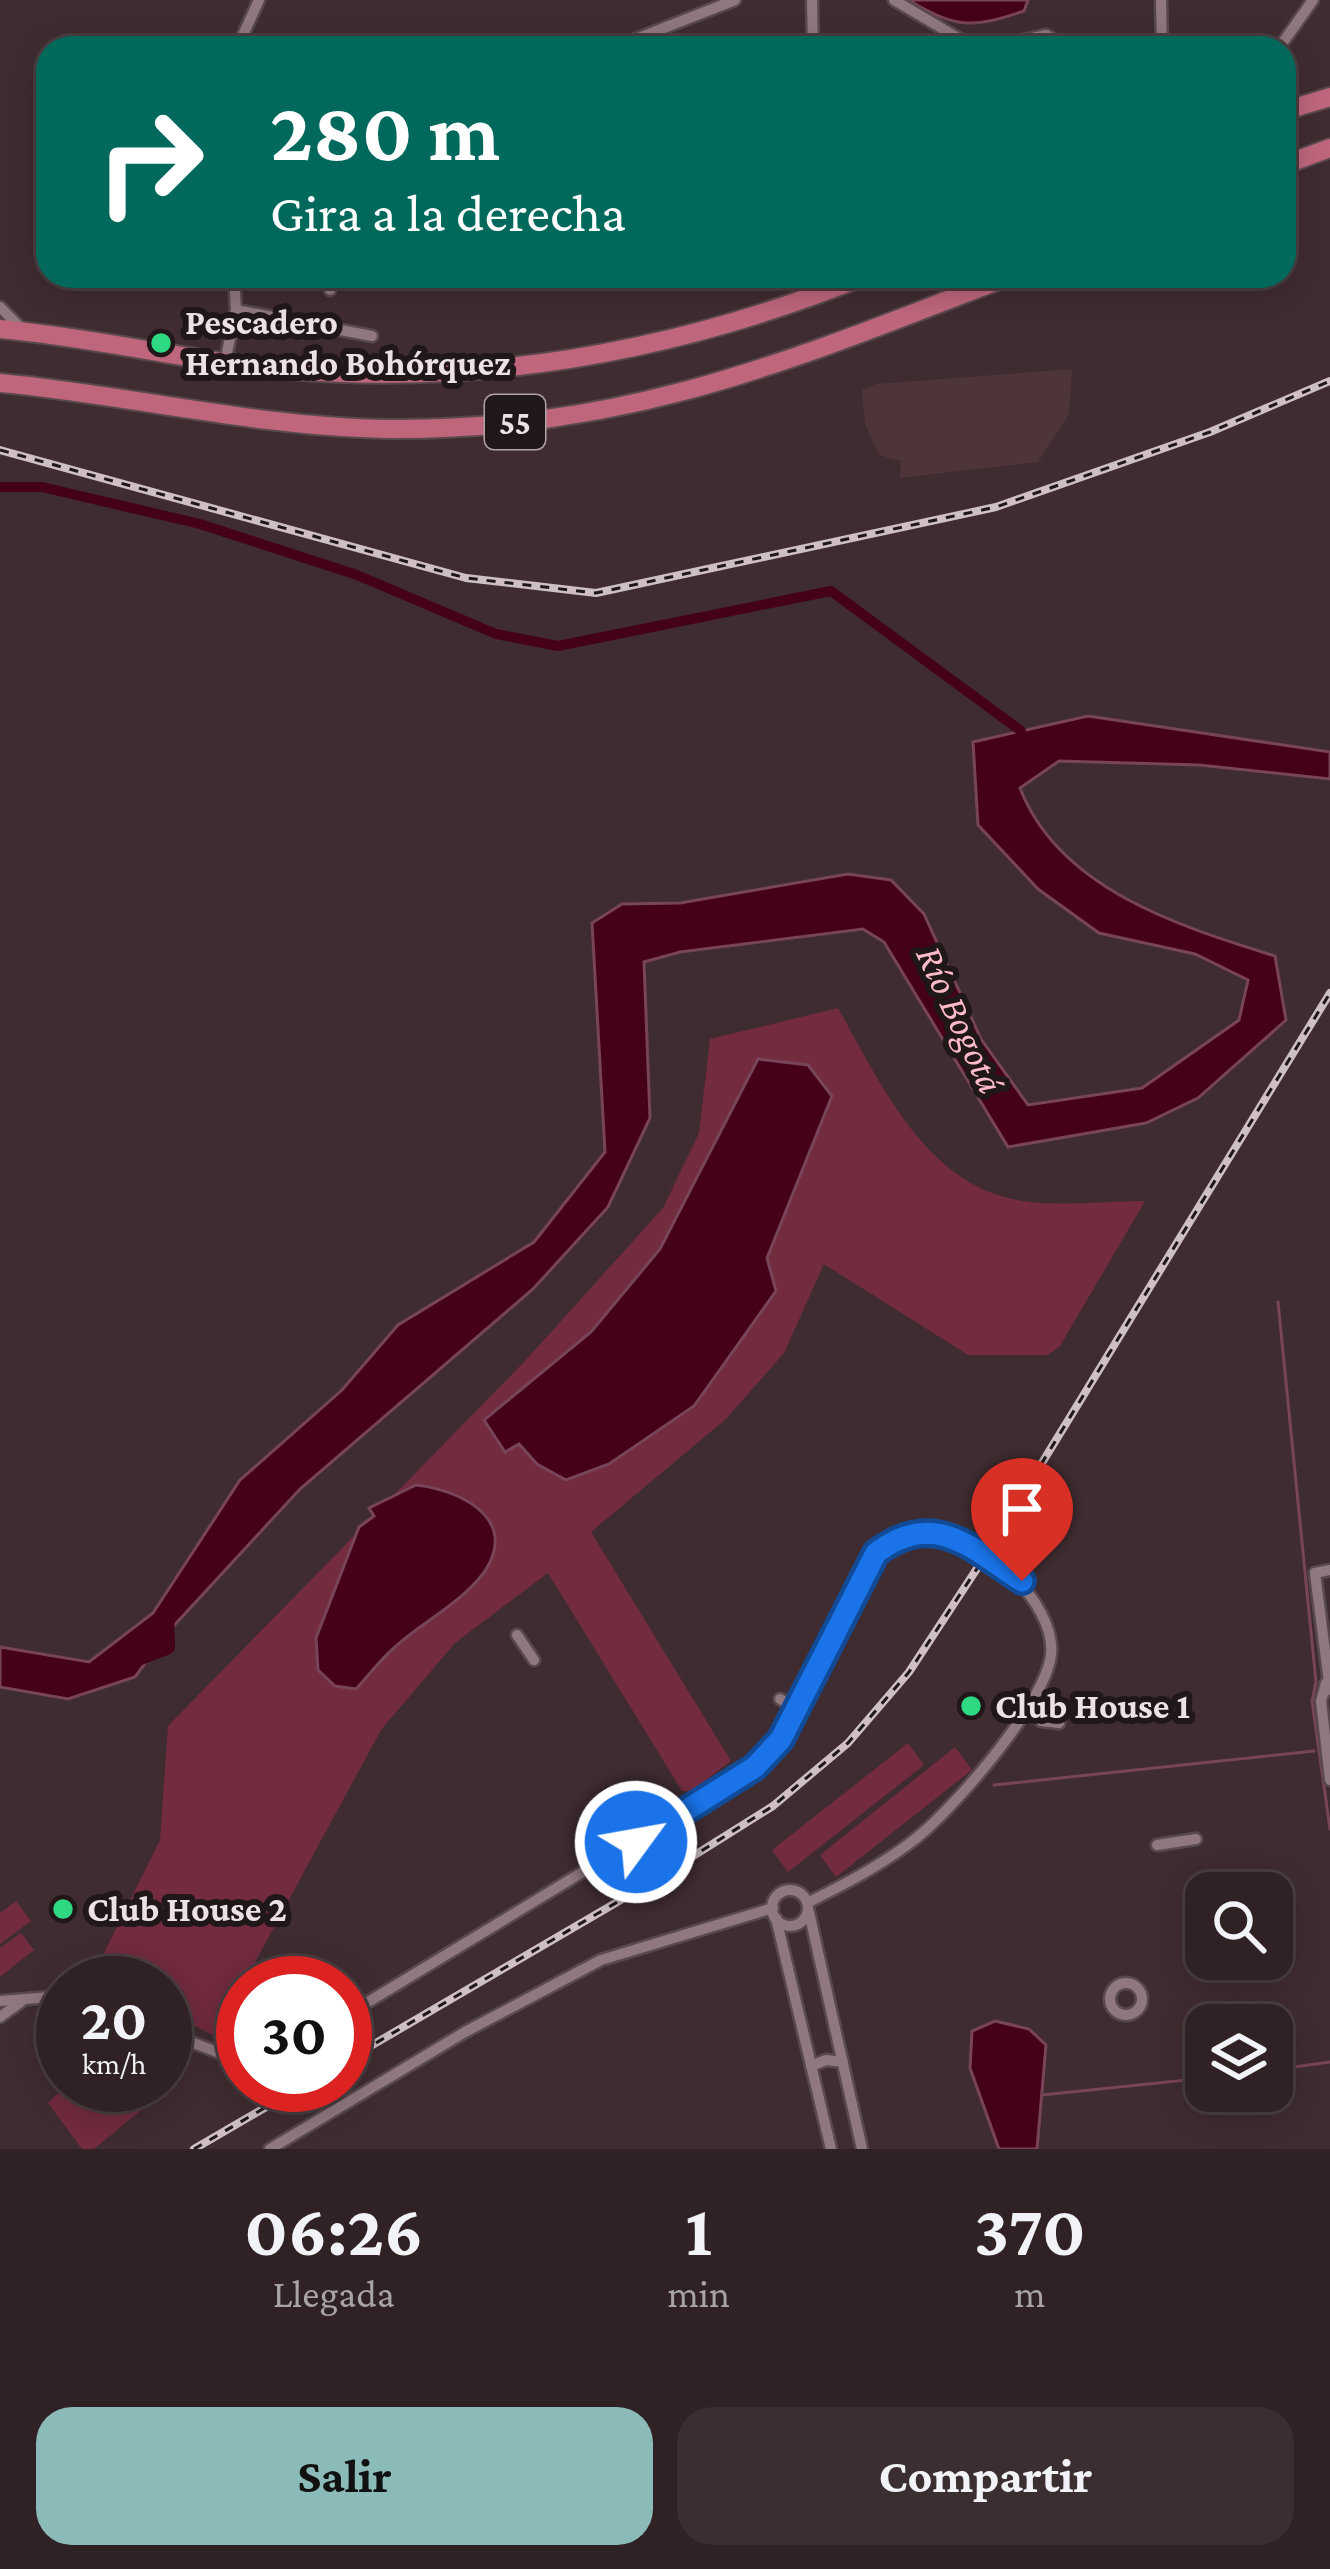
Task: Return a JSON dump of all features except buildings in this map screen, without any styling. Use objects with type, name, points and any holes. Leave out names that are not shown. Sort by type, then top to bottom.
[{"type":"highway","points":[[1296,107],[1330,97]]},
{"type":"highway","points":[[1296,161],[1330,148]]},
{"type":"highway","name":"55","points":[[0,329],[225,362],[417,372],[599,357],[738,323],[833,288]]},
{"type":"highway","name":"55","points":[[0,383],[348,427],[542,421],[712,388],[978,288]]},
{"type":"street","points":[[242,36],[259,0]]},
{"type":"street","points":[[644,36],[735,0]]},
{"type":"street","points":[[812,0],[813,36]]},
{"type":"street","points":[[894,0],[946,36]]},
{"type":"street","points":[[1161,0],[1162,36]]},
{"type":"street","points":[[1288,36],[1313,0]]},
{"type":"street","points":[[225,362],[236,310],[235,288]]},
{"type":"street","points":[[0,307],[24,332]]},
{"type":"street","points":[[236,310],[372,336]]},
{"type":"street","points":[[269,2149],[465,2032],[601,1960],[774,1913],[794,1925],[808,1907],[914,1840],[973,1778],[1045,1678],[1052,1652],[1036,1600],[1022,1581],[961,1540],[926,1530],[896,1538],[876,1553],[781,1739],[755,1767],[372,2000]]},
{"type":"street","points":[[1330,1570],[1320,1578],[1328,1685],[1321,1701],[1330,1780]]},
{"type":"street","points":[[518,1635],[534,1660]]},
{"type":"street","points":[[781,1700],[796,1709]]},
{"type":"street","points":[[611,1822],[626,1848]]},
{"type":"street","points":[[1157,1845],[1196,1839]]},
{"type":"street","points":[[831,2149],[774,1913],[777,1895],[788,1890],[800,1893],[808,1907],[862,2149]]},
{"type":"street","points":[[0,2001],[36,2000]]},
{"type":"street","points":[[0,2017],[21,2002]]},
{"type":"street","points":[[811,2066],[826,2060],[843,2062]]},
{"type":"shaded area","points":[[1072,369],[1069,414],[1038,462],[900,478],[901,461],[879,455],[865,424],[862,390],[876,384]]},
{"type":"shaded area","points":[[838,1008],[911,1128],[960,1176],[990,1192],[1024,1201],[1145,1201],[1060,1346],[1048,1355],[968,1355],[824,1264],[784,1353],[726,1419],[591,1532],[731,1761],[691,1791],[682,1791],[548,1573],[455,1643],[381,1730],[258,1956],[216,1956],[215,2036],[192,2024],[192,1956],[102,1956],[160,1840],[168,1726],[524,1362],[663,1208],[699,1133],[710,1039]]},
{"type":"shaded area","points":[[908,1743],[924,1765],[788,1872],[772,1850]]},
{"type":"shaded area","points":[[955,1747],[972,1770],[836,1877],[820,1855]]},
{"type":"shaded area","points":[[16,1901],[31,1921],[0,1944],[0,1913]]},
{"type":"shaded area","points":[[21,1933],[34,1950],[0,1977],[0,1948]]},
{"type":"shaded area","points":[[55,2112],[139,2112],[94,2149],[82,2149]]},
{"type":"water","points":[[908,0],[1028,0],[1024,11],[964,23]]},
{"type":"water","points":[[1088,716],[1330,752],[1330,779],[1199,765],[1059,761],[1020,788],[1038,823],[1093,878],[1162,916],[1275,956],[1286,1020],[1198,1098],[1146,1123],[1008,1147],[884,942],[863,929],[680,952],[644,962],[650,1118],[608,1207],[533,1289],[300,1489],[169,1631],[135,1677],[68,1699],[0,1687],[0,1647],[89,1662],[153,1613],[240,1480],[342,1390],[398,1325],[534,1242],[605,1152],[592,923],[622,904],[680,903],[848,874],[891,880],[924,914],[981,1039],[1028,1105],[1142,1088],[1239,1020],[1248,980],[1195,954],[1099,933],[1038,889],[978,825],[973,742]]},
{"type":"water","points":[[758,1059],[808,1065],[832,1096],[767,1258],[776,1291],[694,1406],[609,1464],[566,1480],[537,1464],[519,1444],[505,1452],[484,1420],[591,1332],[660,1249]]},
{"type":"water","points":[[416,1485],[463,1499],[488,1519],[495,1548],[488,1566],[458,1599],[390,1652],[356,1689],[335,1686],[318,1670],[316,1638],[359,1527],[374,1516],[369,1508]]},
{"type":"water","points":[[995,2021],[1029,2029],[1046,2045],[1037,2149],[999,2149],[970,2068],[972,2031]]},
{"type":"waterway","points":[[0,487],[42,487],[200,524],[357,575],[496,634],[558,646],[831,591],[1021,731]]},
{"type":"waterway","points":[[1278,1302],[1316,1682],[1312,1701],[1330,1829]]},
{"type":"waterway","name":"Río Bogotá","points":[[132,1659],[166,1646],[165,1614]]},
{"type":"waterway","points":[[994,1785],[1314,1751]]},
{"type":"waterway","points":[[1293,2067],[1330,2062]]},
{"type":"waterway","points":[[1042,2095],[1185,2080]]},
{"type":"railway","points":[[0,450],[466,578],[596,593],[996,507],[1210,432],[1330,381]]},
{"type":"railway","points":[[372,2045],[773,1806],[848,1743],[909,1672],[980,1564],[1330,993]]},
{"type":"railway","points":[[194,2149],[258,2112]]},
{"type":"place","name":"Pescadero Hernando Bohórquez","points":[[161,343]]},
{"type":"place","name":"Club House 1","points":[[971,1706]]},
{"type":"place","name":"Club House 2","points":[[63,1909]]},
{"type":"route","points":[[636,1842],[755,1767],[781,1739],[876,1553],[896,1538],[926,1530],[961,1540],[1022,1581]]}]
